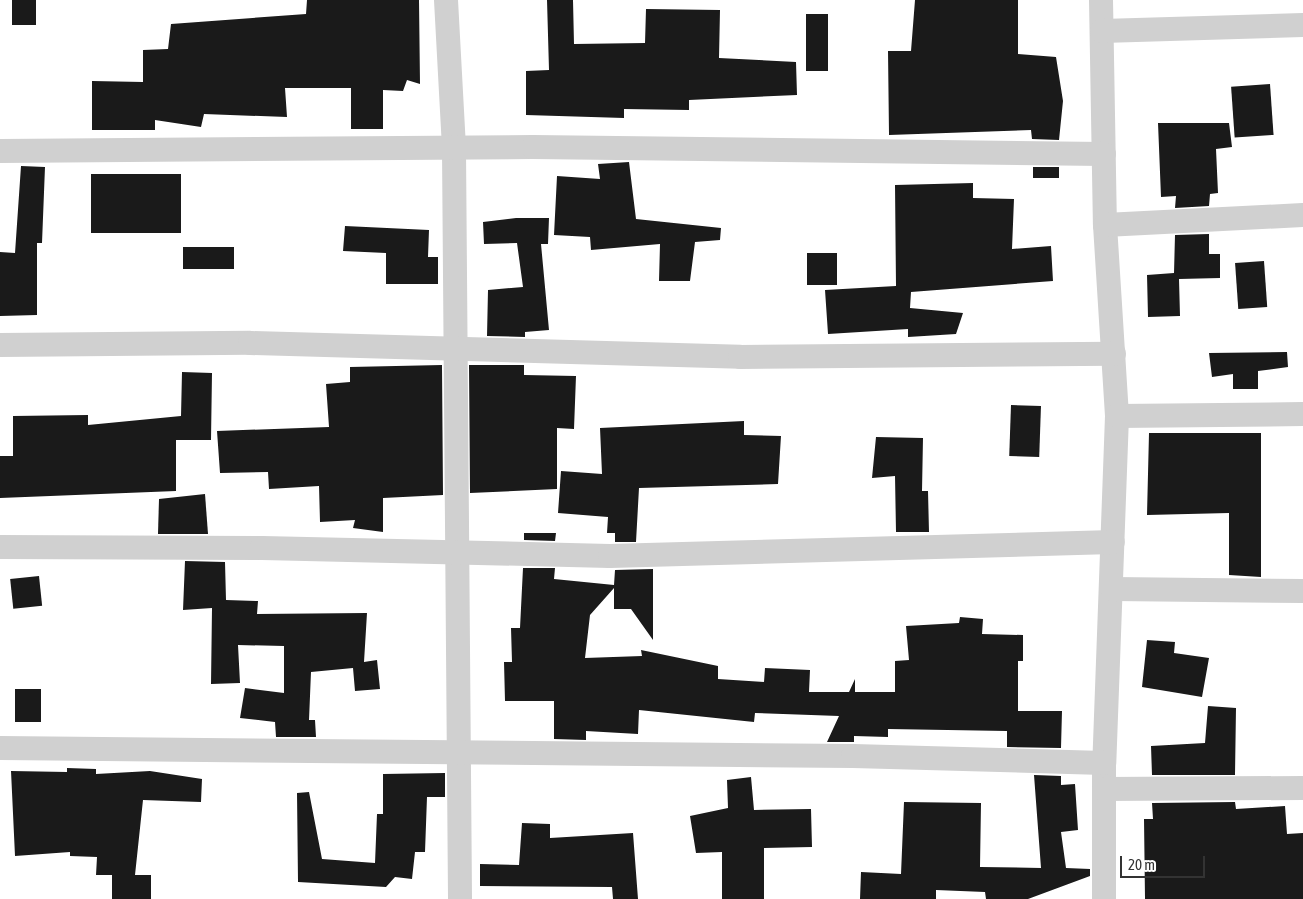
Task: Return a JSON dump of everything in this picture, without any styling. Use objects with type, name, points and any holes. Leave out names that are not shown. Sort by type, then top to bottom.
[{"type":"street","points":[[446,0],[454,150],[456,754],[460,899]]},
{"type":"street","points":[[1101,0],[1105,226],[1117,416],[1113,589],[1104,763],[1104,899]]},
{"type":"street","points":[[1102,31],[1303,25]]},
{"type":"street","points":[[0,151],[454,150],[533,147],[1104,154]]},
{"type":"street","points":[[1105,226],[1303,215]]},
{"type":"street","points":[[0,345],[250,343],[455,351],[740,357],[1114,354]]},
{"type":"street","points":[[1117,416],[1303,414]]},
{"type":"street","points":[[0,547],[455,551],[610,556],[1113,542]]},
{"type":"street","points":[[1113,589],[1303,590]]},
{"type":"street","points":[[0,748],[1104,763]]},
{"type":"street","points":[[1104,789],[1303,788]]},
{"type":"building","points":[[12,0],[36,0],[36,25],[12,25]]},
{"type":"building","points":[[307,0],[419,0],[420,84],[407,80],[403,91],[383,90],[383,129],[351,129],[351,88],[285,88],[287,117],[204,114],[201,127],[155,120],[155,130],[92,130],[92,81],[143,82],[143,50],[168,49],[171,24],[306,14]]},
{"type":"building","points":[[547,0],[573,0],[574,44],[645,43],[646,9],[720,10],[719,58],[796,62],[797,95],[689,100],[689,110],[624,109],[624,118],[526,115],[526,71],[549,70]]},
{"type":"building","points":[[915,0],[1018,0],[1018,54],[1056,57],[1063,101],[1059,140],[1032,139],[1031,130],[889,135],[888,51],[911,51]]},
{"type":"building","points":[[806,14],[828,14],[828,71],[806,71]]},
{"type":"building","points":[[1270,84],[1274,135],[1235,138],[1231,87]]},
{"type":"building","points":[[1158,123],[1229,123],[1232,147],[1216,149],[1218,193],[1210,194],[1209,206],[1175,208],[1176,196],[1161,197]]},
{"type":"building","points":[[629,162],[636,219],[721,228],[720,240],[695,242],[690,281],[659,281],[660,244],[591,250],[590,237],[554,235],[557,176],[600,179],[598,164]]},
{"type":"building","points":[[21,166],[45,167],[42,243],[37,243],[37,315],[0,316],[0,252],[15,253]]},
{"type":"building","points":[[1033,167],[1059,167],[1059,178],[1033,178]]},
{"type":"building","points":[[91,174],[181,174],[181,233],[91,233]]},
{"type":"building","points":[[973,183],[973,198],[1014,199],[1012,249],[1051,246],[1053,281],[911,292],[910,308],[963,313],[956,334],[908,337],[908,329],[828,334],[825,290],[896,286],[895,185]]},
{"type":"building","points":[[516,218],[549,218],[548,244],[541,244],[549,330],[525,332],[525,337],[487,336],[488,290],[523,287],[517,243],[484,244],[483,222]]},
{"type":"building","points":[[345,226],[429,230],[428,257],[438,257],[438,284],[386,284],[386,253],[343,251]]},
{"type":"building","points":[[1209,234],[1209,254],[1220,254],[1220,278],[1179,279],[1180,316],[1148,317],[1147,275],[1174,273],[1175,235]]},
{"type":"building","points":[[183,247],[234,247],[234,269],[183,269]]},
{"type":"building","points":[[807,253],[837,253],[837,285],[807,285]]},
{"type":"building","points":[[1264,261],[1267,307],[1238,309],[1235,263]]},
{"type":"building","points":[[1287,352],[1288,367],[1258,371],[1258,389],[1233,389],[1233,374],[1212,377],[1209,353]]},
{"type":"building","points":[[442,365],[443,495],[383,498],[383,532],[353,528],[355,520],[320,522],[319,486],[269,489],[268,472],[220,473],[217,431],[329,427],[326,384],[350,382],[350,367]]},
{"type":"building","points":[[469,365],[524,365],[524,375],[576,376],[574,429],[557,428],[557,489],[470,493]]},
{"type":"building","points":[[182,372],[212,373],[211,440],[176,440],[176,491],[0,498],[0,456],[13,456],[13,416],[88,415],[88,425],[181,416]]},
{"type":"building","points":[[1011,405],[1041,406],[1039,457],[1009,456]]},
{"type":"building","points":[[744,421],[744,435],[781,436],[778,484],[639,488],[636,542],[615,542],[615,533],[607,533],[608,517],[558,513],[561,471],[602,474],[600,428]]},
{"type":"building","points":[[1149,433],[1261,433],[1261,577],[1229,575],[1229,513],[1147,515]]},
{"type":"building","points":[[876,437],[923,438],[922,491],[928,491],[929,532],[896,532],[895,476],[872,478]]},
{"type":"building","points":[[205,494],[208,534],[158,534],[159,499]]},
{"type":"building","points":[[524,533],[556,533],[555,541],[524,540]]},
{"type":"building","points":[[185,561],[225,562],[226,600],[258,601],[257,614],[367,613],[364,662],[377,660],[380,689],[355,691],[353,668],[311,672],[309,720],[315,720],[316,737],[276,737],[275,722],[240,718],[245,688],[284,693],[284,646],[238,645],[240,683],[211,684],[212,608],[183,610]]},
{"type":"building","points":[[523,568],[555,568],[554,579],[614,585],[615,570],[653,569],[653,640],[631,609],[614,609],[614,588],[590,615],[585,658],[642,656],[641,650],[718,666],[718,679],[764,682],[765,668],[810,670],[809,692],[849,692],[855,679],[855,692],[895,692],[895,661],[909,660],[906,626],[959,623],[960,617],[983,619],[982,634],[1023,635],[1023,661],[1018,661],[1018,711],[1062,711],[1061,748],[1007,747],[1007,731],[888,729],[888,737],[854,736],[854,742],[827,742],[839,716],[755,713],[754,722],[639,710],[638,734],[586,731],[586,740],[554,739],[554,701],[505,701],[504,662],[512,662],[511,628],[520,628]]},
{"type":"building","points":[[39,576],[42,606],[13,609],[10,579]]},
{"type":"building","points":[[1147,640],[1175,642],[1174,653],[1209,658],[1202,697],[1142,687]]},
{"type":"building","points":[[15,689],[41,689],[41,722],[15,722]]},
{"type":"building","points":[[1208,706],[1236,708],[1235,775],[1152,775],[1151,746],[1205,743]]},
{"type":"building","points":[[67,768],[96,769],[96,774],[150,771],[202,779],[201,802],[143,800],[135,875],[151,875],[151,899],[112,899],[112,875],[96,875],[97,857],[70,856],[70,852],[15,856],[11,771],[67,772]]},
{"type":"building","points":[[445,773],[445,797],[427,797],[425,852],[415,852],[412,879],[395,877],[386,887],[298,882],[297,793],[309,792],[322,859],[375,863],[377,814],[383,814],[383,774]]},
{"type":"building","points":[[1034,775],[1061,776],[1061,785],[1075,784],[1078,830],[1061,832],[1066,868],[1090,869],[1090,876],[1028,899],[986,899],[985,892],[936,890],[936,899],[860,899],[861,872],[901,874],[904,802],[981,803],[980,867],[1041,868]]},
{"type":"building","points":[[751,777],[754,810],[811,809],[812,847],[764,848],[764,899],[722,899],[722,852],[696,853],[690,816],[728,808],[727,780]]},
{"type":"building","points":[[1235,802],[1236,809],[1285,806],[1287,834],[1303,833],[1303,899],[1145,899],[1144,819],[1153,819],[1152,803]]},
{"type":"building","points":[[522,823],[550,824],[550,838],[633,833],[638,899],[613,899],[612,887],[480,886],[480,864],[519,865]]}]
